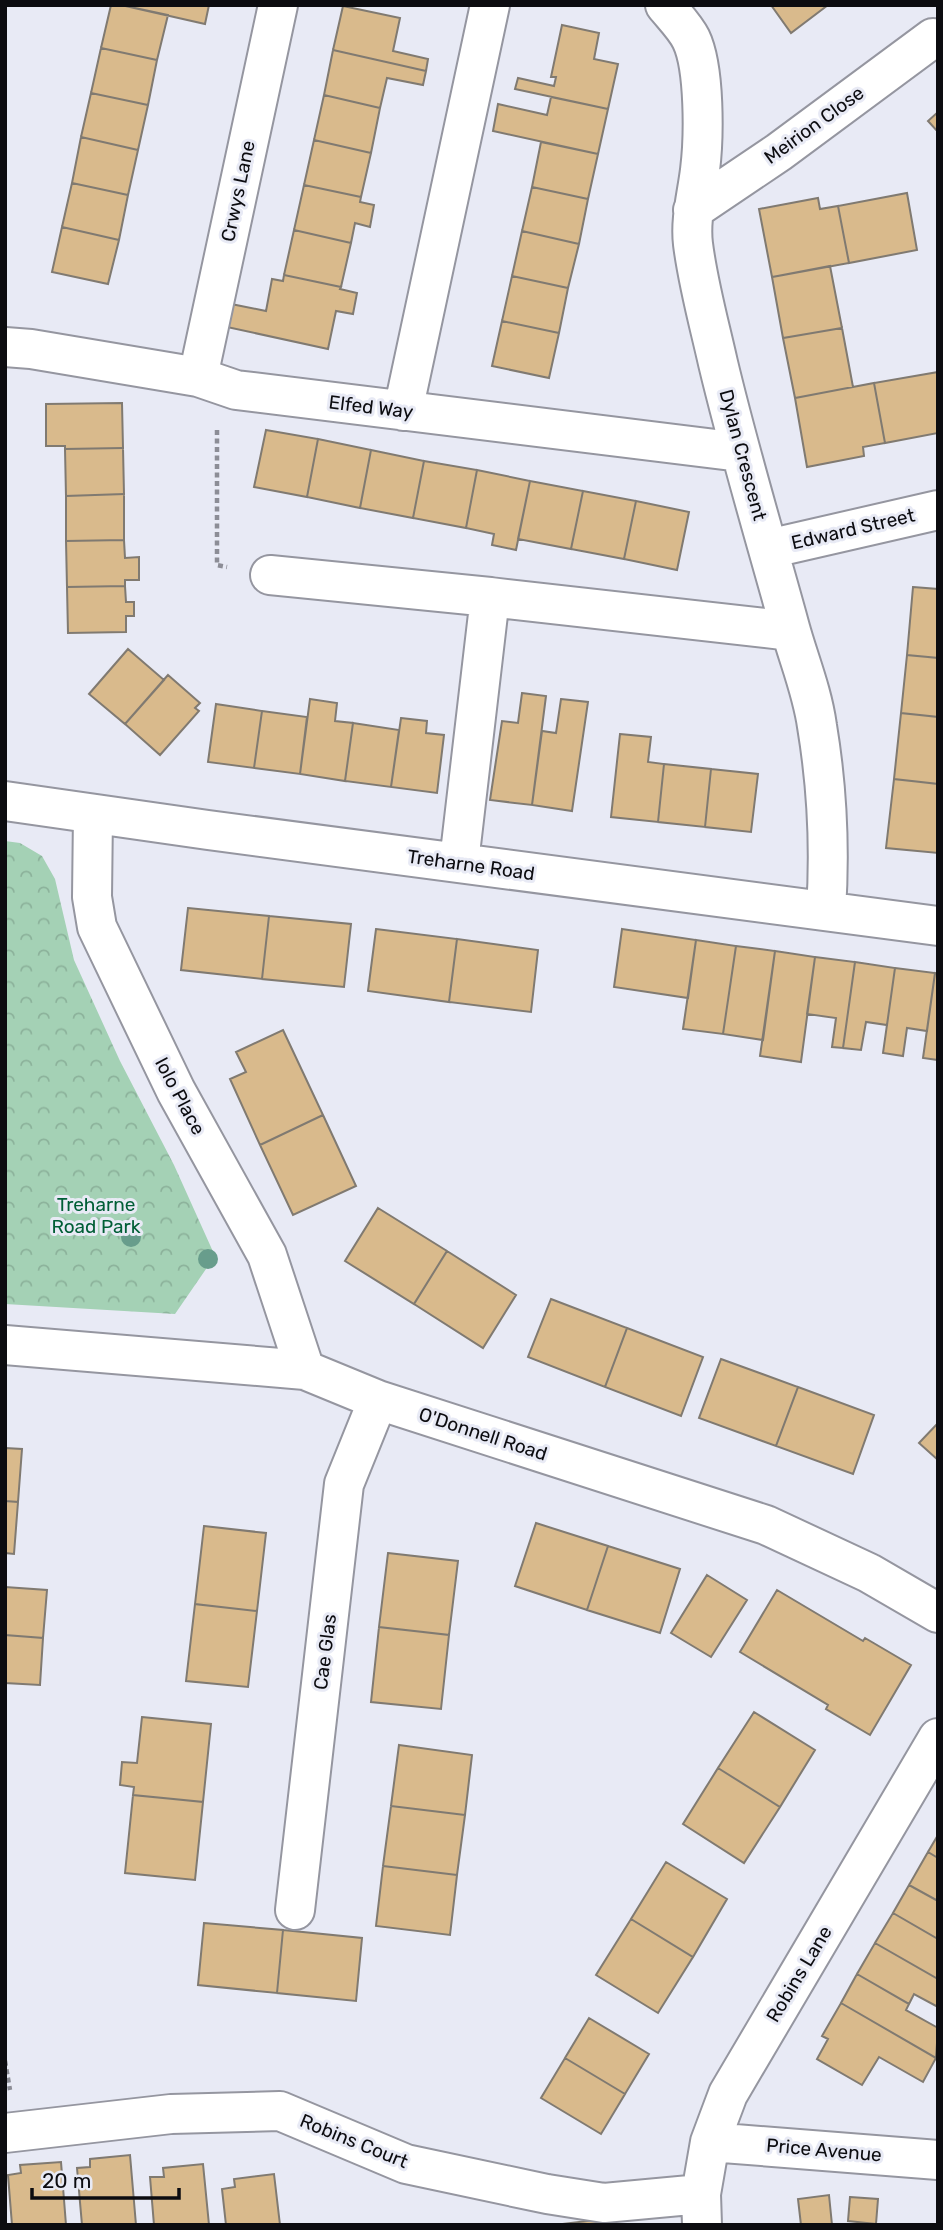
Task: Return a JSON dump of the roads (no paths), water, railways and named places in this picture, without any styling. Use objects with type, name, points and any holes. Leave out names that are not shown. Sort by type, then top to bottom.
[{"type":"street","name":"Crwys Lane","points":[[198,377],[278,5]]},
{"type":"street","points":[[403,411],[490,5]]},
{"type":"street","name":"Dylan Crescent","points":[[665,5],[691,39],[700,77],[700,168],[693,210],[693,240],[698,278],[740,452],[817,723],[823,765],[828,880],[826,911]]},
{"type":"street","name":"Meirion Close","points":[[693,210],[779,152],[933,38]]},
{"type":"street","name":"Elfed Way","points":[[5,347],[198,377],[236,390],[740,452]]},
{"type":"street","name":"Edward Street","points":[[768,549],[938,510]]},
{"type":"street","points":[[270,575],[791,631]]},
{"type":"street","points":[[459,862],[490,597]]},
{"type":"street","name":"Treharne Road","points":[[5,801],[938,926]]},
{"type":"street","name":"Iolo Place","points":[[93,814],[92,898],[97,927],[176,1091],[267,1255],[305,1370]]},
{"type":"street","name":"O'Donnell Road","points":[[5,1345],[305,1370],[378,1400],[766,1525],[869,1573],[938,1614]]},
{"type":"street","name":"Cae Glas","points":[[295,1910],[344,1485],[378,1400]]},
{"type":"street","name":"Robins Lane","points":[[701,2209],[709,2142],[728,2094],[938,1738]]},
{"type":"street","name":"Robins Court","points":[[5,2133],[171,2114],[280,2111],[406,2164],[547,2194],[604,2203],[701,2209]]},
{"type":"street","name":"Price Avenue","points":[[709,2142],[938,2160]]},
{"type":"park label","name":"Treharne Road Park","points":[[96,1215]]}]
